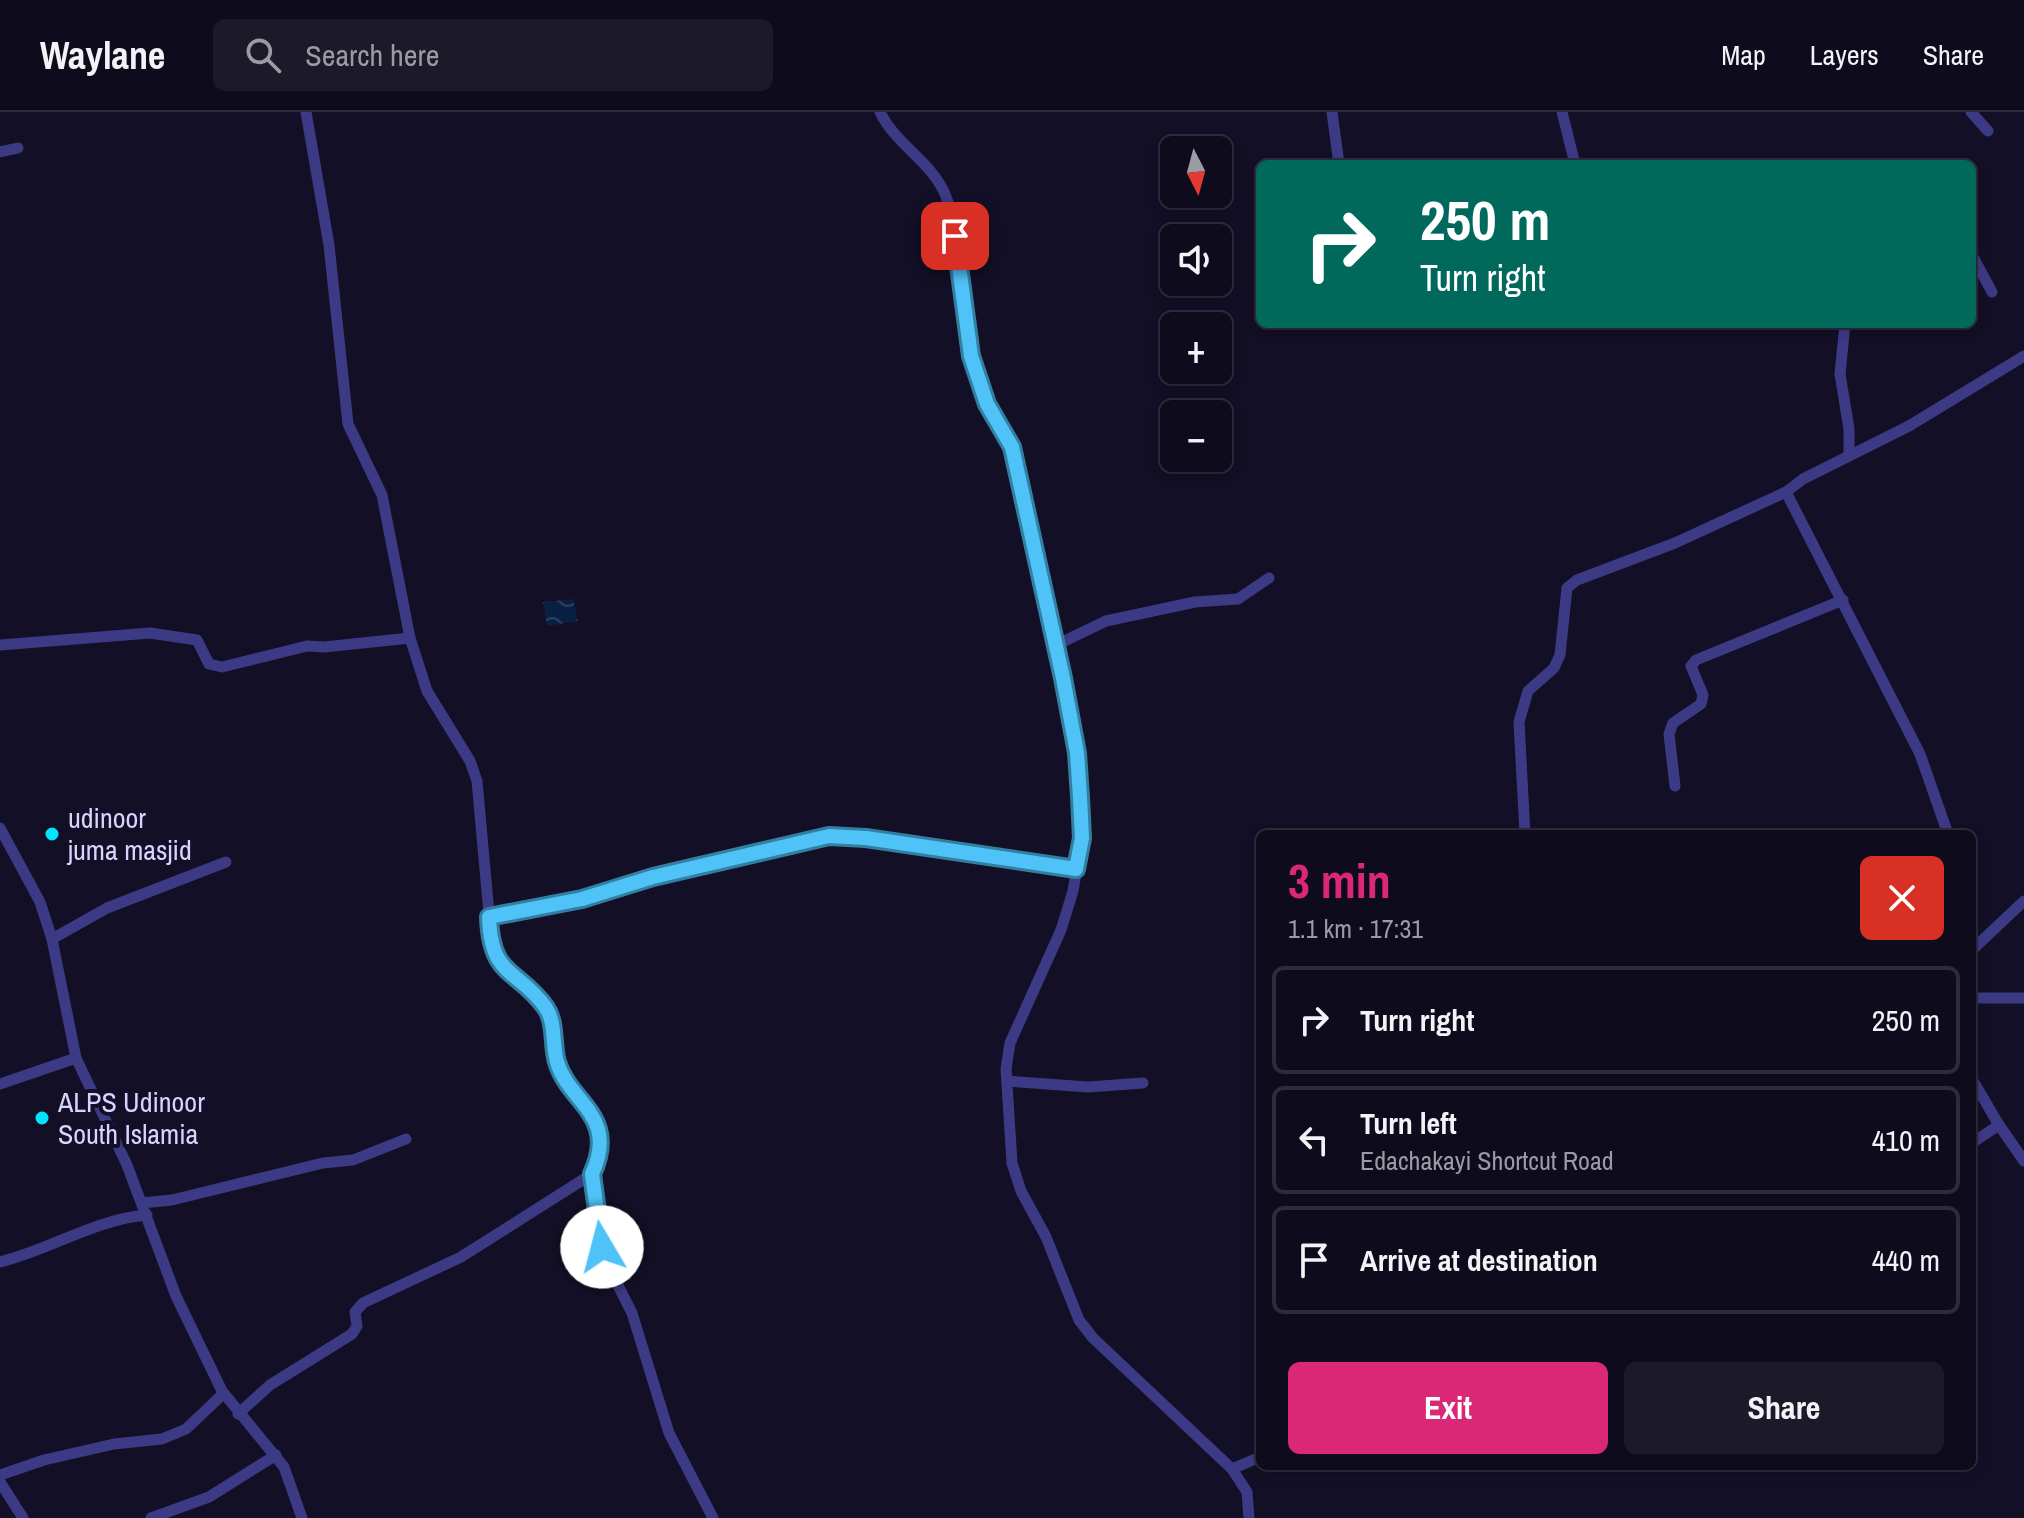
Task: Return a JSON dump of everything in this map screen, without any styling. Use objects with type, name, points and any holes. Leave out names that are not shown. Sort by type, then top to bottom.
[{"type":"street","points":[[306,112],[329,245],[348,424],[382,495],[410,638],[427,691],[470,761],[477,781],[489,917],[497,960],[546,1008],[558,1064],[597,1123],[596,1165],[592,1174],[604,1258],[632,1313],[669,1433],[713,1518]]},
{"type":"street","points":[[880,112],[927,165],[946,195],[955,236],[971,356],[987,404],[1012,447],[1077,753],[1082,838],[1076,869],[1061,930],[1010,1043],[1007,1081],[1012,1163],[1021,1191],[1046,1237],[1079,1320],[1093,1338],[1232,1469],[1247,1492],[1249,1518]]},
{"type":"street","points":[[1332,112],[1338,160]]},
{"type":"street","points":[[1562,112],[1574,160]]},
{"type":"street","points":[[1971,112],[1988,131]]},
{"type":"street","points":[[0,152],[18,148]]},
{"type":"street","points":[[1976,262],[1992,292]]},
{"type":"street","points":[[1845,328],[1840,374],[1849,429],[1849,456]]},
{"type":"street","points":[[1525,830],[1519,722],[1528,691],[1554,668],[1560,655],[1567,588],[1577,580],[1675,543],[1786,492],[1909,426],[2024,356]]},
{"type":"street","points":[[1786,492],[1920,754],[1947,830]]},
{"type":"street","points":[[1054,646],[1106,621],[1195,602],[1238,599],[1269,578]]},
{"type":"street","points":[[1675,786],[1669,734],[1673,723],[1701,704],[1703,695],[1691,666],[1696,660],[1843,600]]},
{"type":"street","points":[[0,645],[150,633],[197,640],[202,645],[203,658],[213,666],[222,667],[307,646],[340,646],[410,638]]},
{"type":"street","points":[[0,828],[40,902],[52,939],[76,1058],[104,1112],[176,1296],[223,1394],[276,1455],[302,1518]]},
{"type":"street","points":[[489,917],[582,899],[653,877],[829,836],[866,838],[1076,869]]},
{"type":"street","points":[[52,939],[107,908],[226,862]]},
{"type":"street","points":[[1976,944],[2024,901]]},
{"type":"street","points":[[1976,998],[2024,998]]},
{"type":"street","points":[[0,1084],[76,1058]]},
{"type":"street","points":[[1007,1081],[1088,1087],[1143,1083]]},
{"type":"street","points":[[1976,1086],[2024,1161]]},
{"type":"street","points":[[1976,1140],[1999,1125]]},
{"type":"street","points":[[0,1262],[71,1239],[113,1220],[172,1200],[323,1163],[353,1160],[406,1139]]},
{"type":"street","points":[[238,1414],[270,1385],[352,1334],[357,1326],[355,1312],[363,1303],[461,1257],[592,1174]]},
{"type":"street","points":[[0,1475],[44,1460],[114,1444],[162,1439],[186,1429],[223,1394]]},
{"type":"street","points":[[151,1518],[209,1497],[276,1455]]},
{"type":"street","points":[[1232,1469],[1256,1459]]},
{"type":"street","points":[[0,1482],[23,1518]]},
{"type":"water","points":[[573,599],[578,621],[547,626],[543,602]]},
{"type":"place","name":"udinoor juma masjid","points":[[52,834]]},
{"type":"place","name":"ALPS Udinoor South Islamia","points":[[42,1118]]},
{"type":"route","points":[[602,1247],[592,1174],[596,1165],[597,1123],[558,1064],[546,1008],[497,960],[492,947],[489,917],[582,899],[653,877],[829,836],[866,838],[1076,869],[1082,838],[1080,797],[1077,753],[1063,678],[1012,447],[982,394],[971,356],[955,236]]}]
